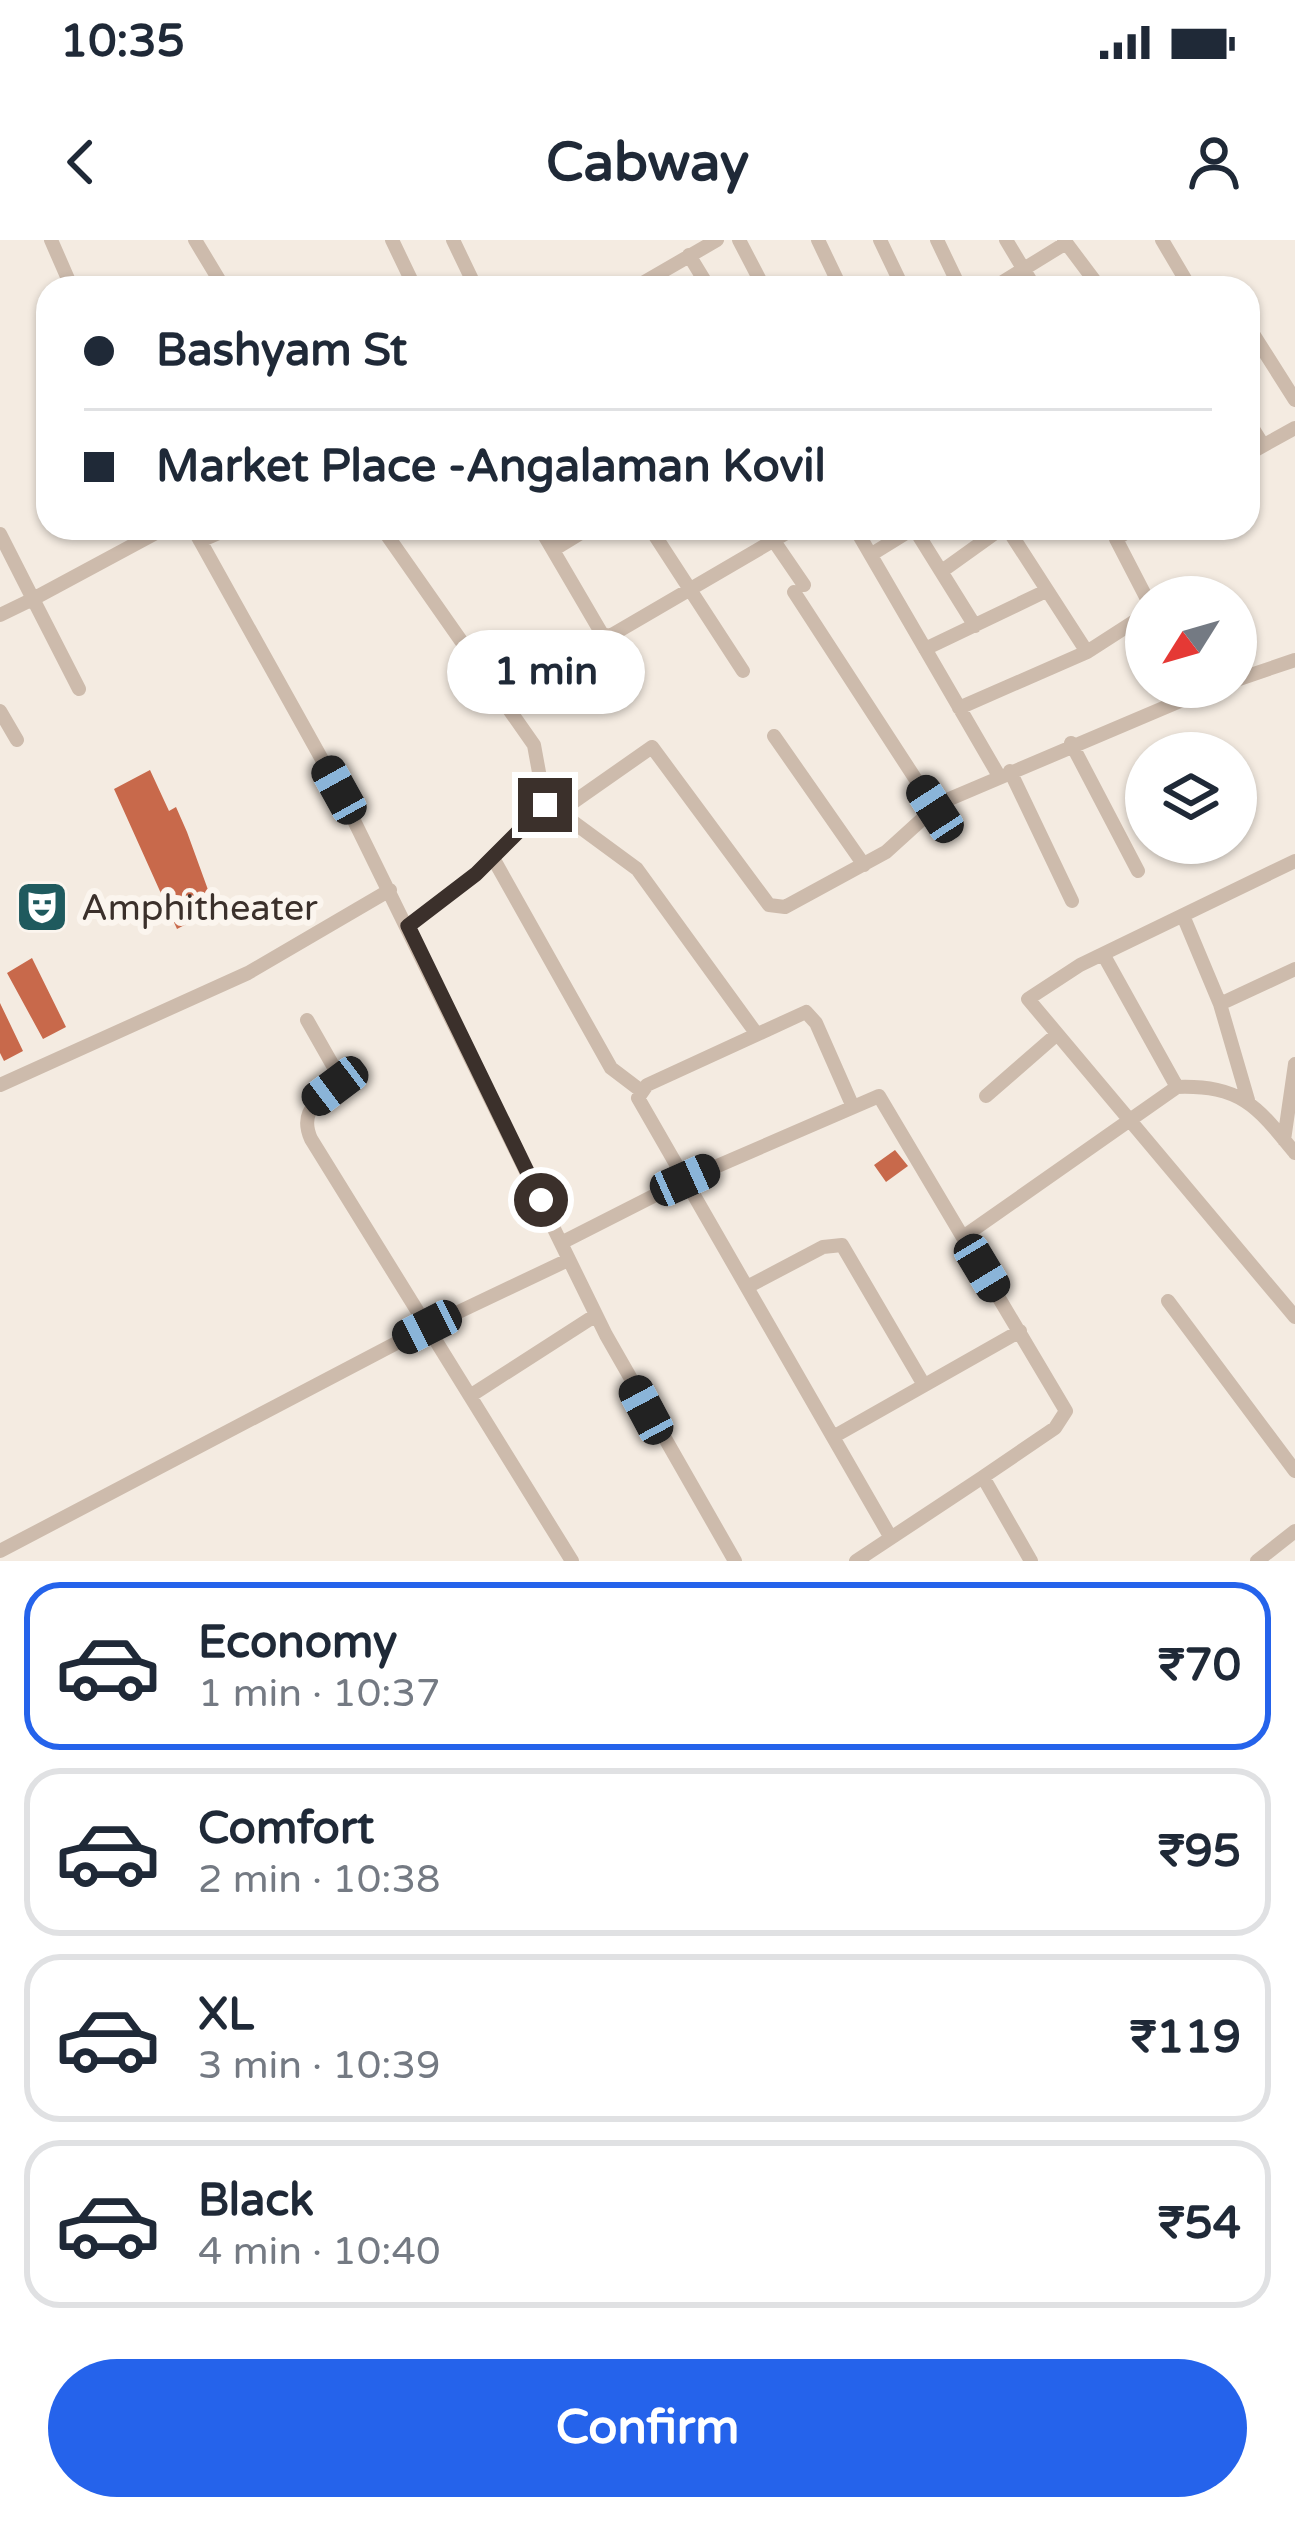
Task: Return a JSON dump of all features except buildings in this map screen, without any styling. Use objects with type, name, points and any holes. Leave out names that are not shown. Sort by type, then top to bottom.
[{"type":"street","points":[[51,240],[67,276]]},
{"type":"street","points":[[195,240],[216,276]]},
{"type":"street","points":[[392,240],[409,276]]},
{"type":"street","points":[[453,240],[470,276]]},
{"type":"street","points":[[654,276],[717,240]]},
{"type":"street","points":[[739,240],[758,276]]},
{"type":"street","points":[[818,240],[835,276]]},
{"type":"street","points":[[880,240],[897,276]]},
{"type":"street","points":[[937,240],[954,276]]},
{"type":"street","points":[[1006,240],[1027,276]]},
{"type":"street","points":[[1162,240],[1183,276]]},
{"type":"street","points":[[1010,276],[1065,242],[1091,276]]},
{"type":"street","points":[[689,255],[702,276]]},
{"type":"street","points":[[1260,345],[1295,400]]},
{"type":"street","points":[[1260,447],[1295,428]]},
{"type":"street","points":[[1260,440],[1263,445]]},
{"type":"street","points":[[0,534],[79,688]]},
{"type":"street","points":[[0,615],[143,540]]},
{"type":"street","points":[[199,540],[390,890],[596,1315],[735,1561]]},
{"type":"street","points":[[390,540],[534,745],[545,805]]},
{"type":"street","points":[[547,540],[602,634],[610,636],[690,591],[761,540]]},
{"type":"street","points":[[553,550],[569,540]]},
{"type":"street","points":[[658,540],[743,671]]},
{"type":"street","points":[[772,540],[935,809]]},
{"type":"street","points":[[863,540],[959,707],[1004,773],[1072,901]]},
{"type":"street","points":[[872,554],[895,540]]},
{"type":"street","points":[[922,540],[975,626]]},
{"type":"street","points":[[942,571],[987,540]]},
{"type":"street","points":[[1013,540],[1088,652]]},
{"type":"street","points":[[1115,540],[1135,576]]},
{"type":"street","points":[[925,649],[1046,591]]},
{"type":"street","points":[[959,707],[1088,652],[1125,628]]},
{"type":"street","points":[[1257,673],[1295,661]]},
{"type":"street","points":[[562,810],[652,747],[769,904],[785,907],[864,866],[912,834],[935,809],[1004,773],[1158,708]]},
{"type":"street","points":[[0,711],[17,740]]},
{"type":"street","points":[[773,736],[864,866]]},
{"type":"street","points":[[1071,743],[1138,871]]},
{"type":"street","points":[[545,805],[562,810],[637,869],[756,1033]]},
{"type":"street","points":[[408,926],[493,858],[545,805]]},
{"type":"street","points":[[493,858],[610,1068],[640,1090],[642,1106],[891,1538]]},
{"type":"street","points":[[1295,861],[1103,954],[1028,999],[1129,1126],[1295,1317]]},
{"type":"street","points":[[0,1085],[248,973],[390,890]]},
{"type":"street","points":[[1184,918],[1220,1004],[1248,1100],[1295,1153]]},
{"type":"street","points":[[1103,954],[1177,1088]]},
{"type":"street","points":[[1220,1004],[1295,969]]},
{"type":"street","points":[[640,1090],[799,1013],[812,1016],[853,1107]]},
{"type":"street","points":[[307,1020],[340,1078],[311,1104],[306,1128],[572,1561]]},
{"type":"street","points":[[986,1096],[1056,1034]]},
{"type":"street","points":[[1284,1140],[1295,1064]]},
{"type":"street","points":[[963,1237],[1129,1126],[1177,1088],[1212,1086],[1248,1100]]},
{"type":"street","points":[[561,1243],[685,1180],[879,1096],[1066,1411],[1055,1427],[856,1561]]},
{"type":"street","points":[[747,1287],[823,1247],[842,1246],[924,1385]]},
{"type":"street","points":[[0,1551],[427,1327],[568,1260]]},
{"type":"street","points":[[1168,1301],[1295,1471]]},
{"type":"street","points":[[470,1396],[596,1315]]},
{"type":"street","points":[[833,1437],[1020,1331]]},
{"type":"street","points":[[983,1478],[1031,1561]]},
{"type":"street","points":[[1257,1561],[1295,1532]]},
{"type":"place","name":"Amphitheater","points":[[42,907]]},
{"type":"route","points":[[541,1200],[408,926],[476,874],[545,805]]}]
